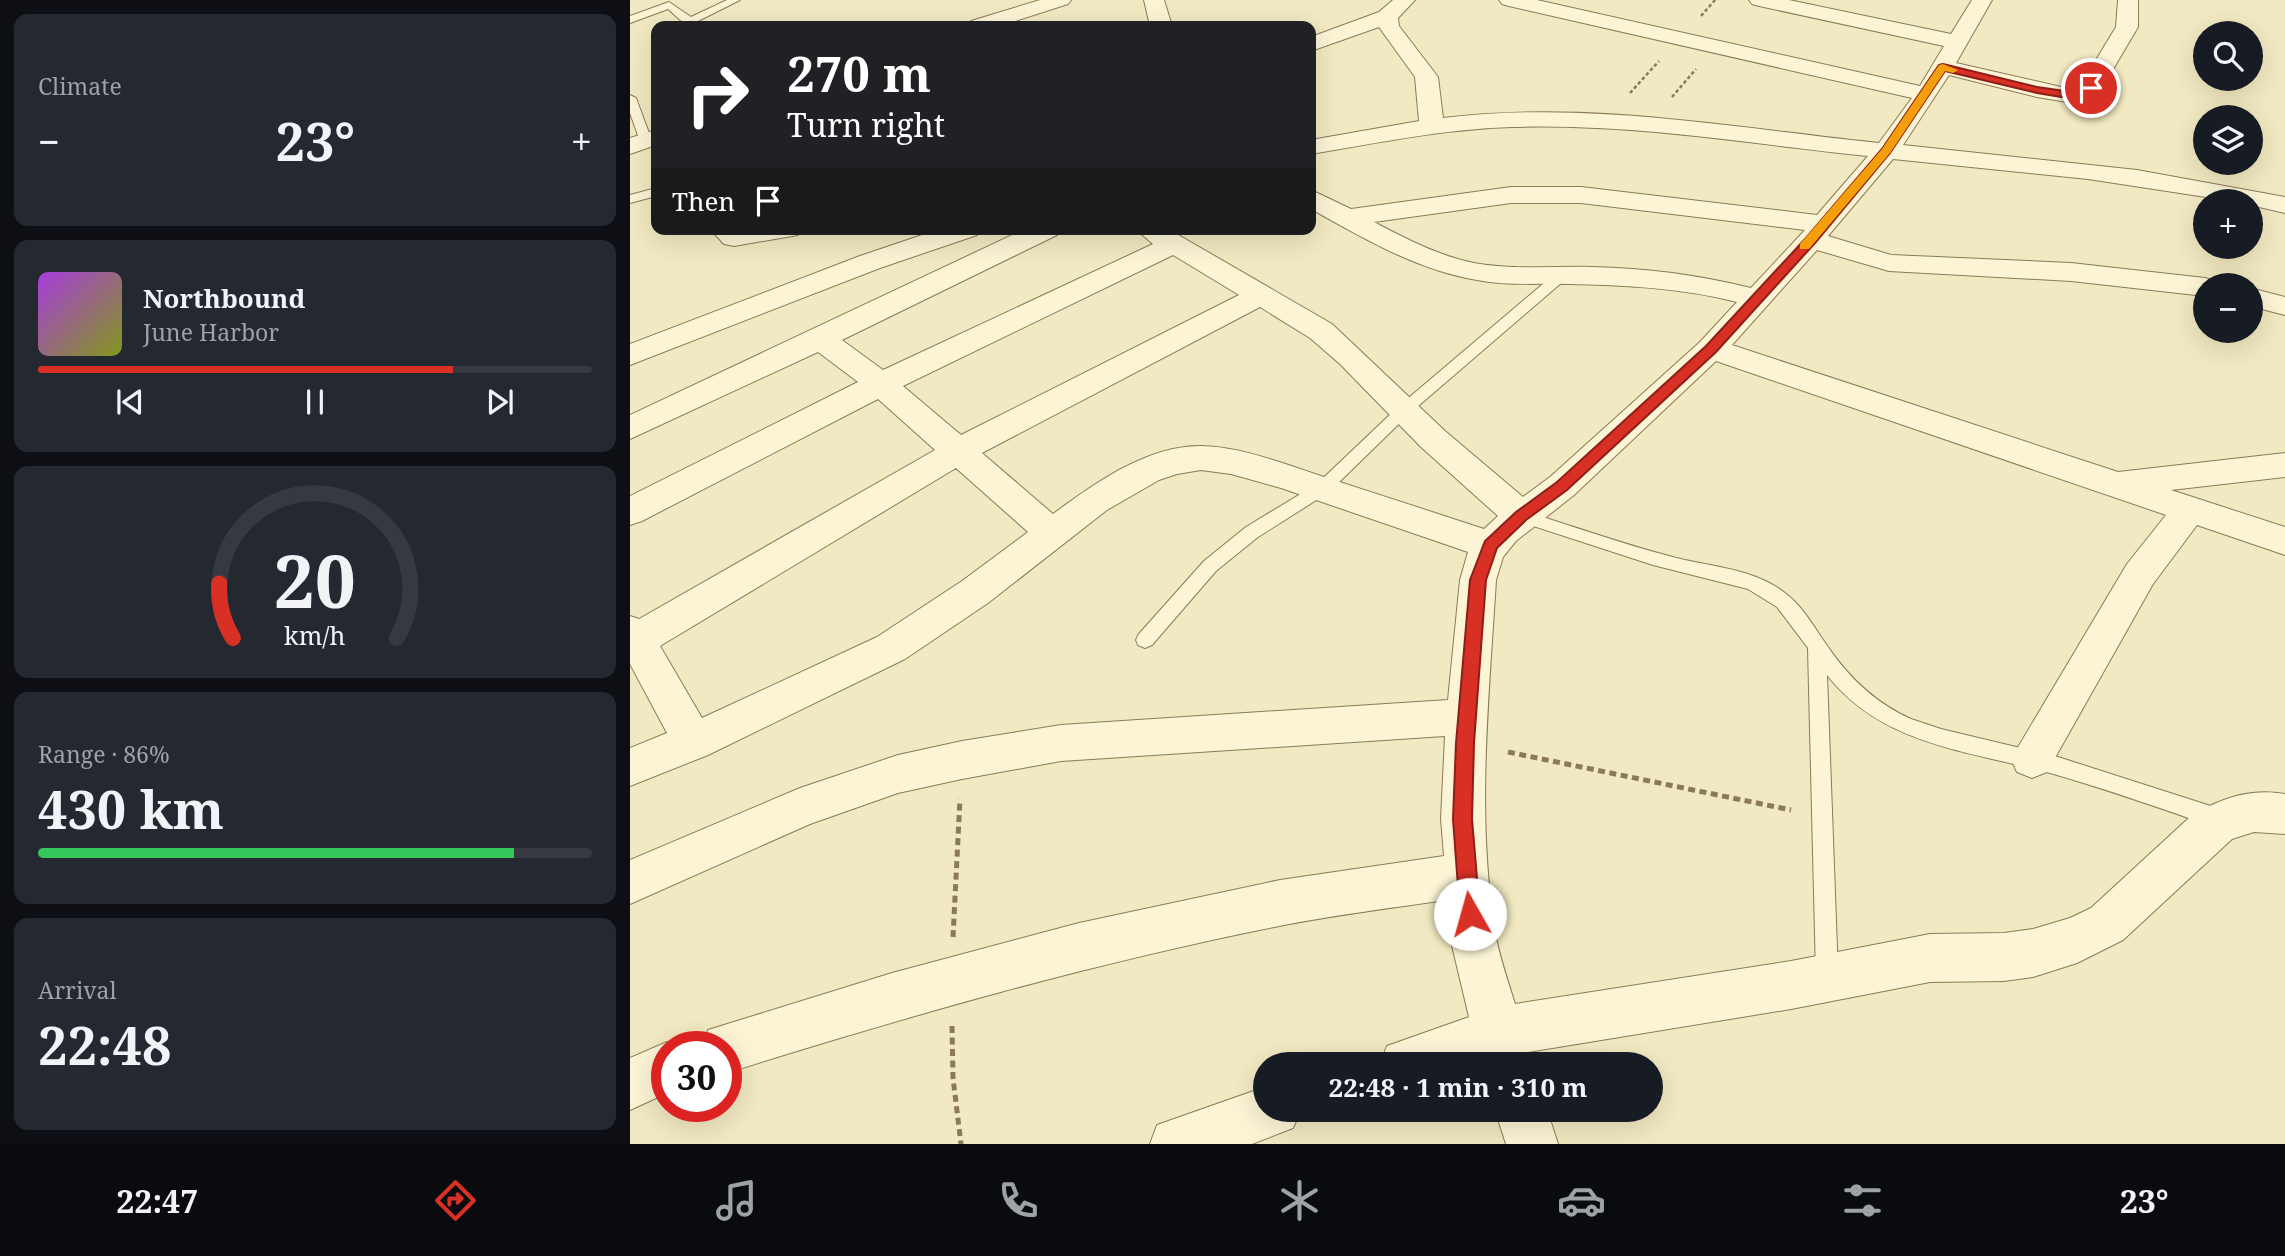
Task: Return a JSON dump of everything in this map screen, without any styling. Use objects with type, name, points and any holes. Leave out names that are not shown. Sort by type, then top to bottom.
[{"type":"street","points":[[995,21],[1061,0]]},
{"type":"street","points":[[1154,0],[1160,21]]},
{"type":"street","points":[[1316,42],[1387,17],[1405,0]]},
{"type":"street","points":[[1510,0],[1927,94]]},
{"type":"street","points":[[1759,0],[1958,42]]},
{"type":"street","points":[[1501,1048],[1472,933],[1465,875],[1463,819],[1466,730],[1478,580],[1490,545],[1521,516],[1562,486],[1711,349],[1886,151],[1927,94],[1982,0]]},
{"type":"street","points":[[1943,67],[2073,96],[2091,88],[2127,27],[2128,0]]},
{"type":"street","points":[[1387,17],[1393,36],[1424,69],[1430,86],[1431,125]]},
{"type":"street","points":[[1316,146],[1431,125],[1539,118],[1606,120],[1886,151],[2122,173],[2285,205]]},
{"type":"street","points":[[1346,218],[1511,195],[1581,195],[1816,232],[1889,263],[2071,272],[2193,286]]},
{"type":"street","points":[[1316,201],[1346,218],[1448,264],[1491,275],[1629,276],[1712,286],[1756,298]]},
{"type":"street","points":[[730,235],[734,238],[752,235]]},
{"type":"street","points":[[630,428],[1034,235]]},
{"type":"street","points":[[630,355],[928,236]]},
{"type":"street","points":[[630,512],[1161,237],[1321,331],[1433,439],[1521,516]]},
{"type":"street","points":[[693,742],[633,636],[959,451],[1261,295]]},
{"type":"street","points":[[2263,300],[2285,306]]},
{"type":"street","points":[[820,339],[881,384],[1051,532]]},
{"type":"street","points":[[1711,349],[2285,541]]},
{"type":"street","points":[[630,767],[693,742],[891,649],[975,592],[1095,501],[1147,471],[1175,461],[1201,458],[1231,462],[1323,488],[1490,545]]},
{"type":"street","points":[[2116,484],[2285,465]]},
{"type":"street","points":[[2032,759],[2140,574],[2190,509]]},
{"type":"street","points":[[630,882],[800,808],[898,774],[962,760],[1061,743],[1466,730]]},
{"type":"street","points":[[1477,1052],[1930,958],[2024,955],[2077,939],[2107,924],[2207,831],[2224,820],[2248,811],[2285,814]]},
{"type":"street","points":[[742,1043],[891,997],[1079,947],[1280,904],[1465,875]]},
{"type":"street","points":[[630,1084],[651,1074]]},
{"type":"street","points":[[1175,1144],[1253,1117]]},
{"type":"street","points":[[1525,1122],[1532,1144]]},
{"type":"lane","points":[[696,21],[735,0]]},
{"type":"lane","points":[[630,20],[669,5],[688,21]]},
{"type":"lane","points":[[630,98],[644,142]]},
{"type":"lane","points":[[630,199],[651,193]]},
{"type":"lane","points":[[1145,640],[1210,566],[1252,532],[1323,488],[1405,411],[1562,275]]},
{"type":"lane","points":[[1521,516],[1671,564],[1765,589],[1786,605],[1855,694],[1887,717],[1942,739],[2032,759],[2224,820]]},
{"type":"lane","points":[[1817,648],[1827,979]]},
{"type":"path","points":[[1466,730],[1822,816]]},
{"type":"slow traffic","points":[[1805,247],[1886,151],[1943,67],[1953,70]]},
{"type":"route","points":[[1470,914],[1465,875],[1463,819],[1465,743],[1478,580],[1480,567],[1490,545],[1521,516],[1562,486],[1711,349],[1811,240],[1886,151],[1943,67],[2073,96],[2091,88]]}]
